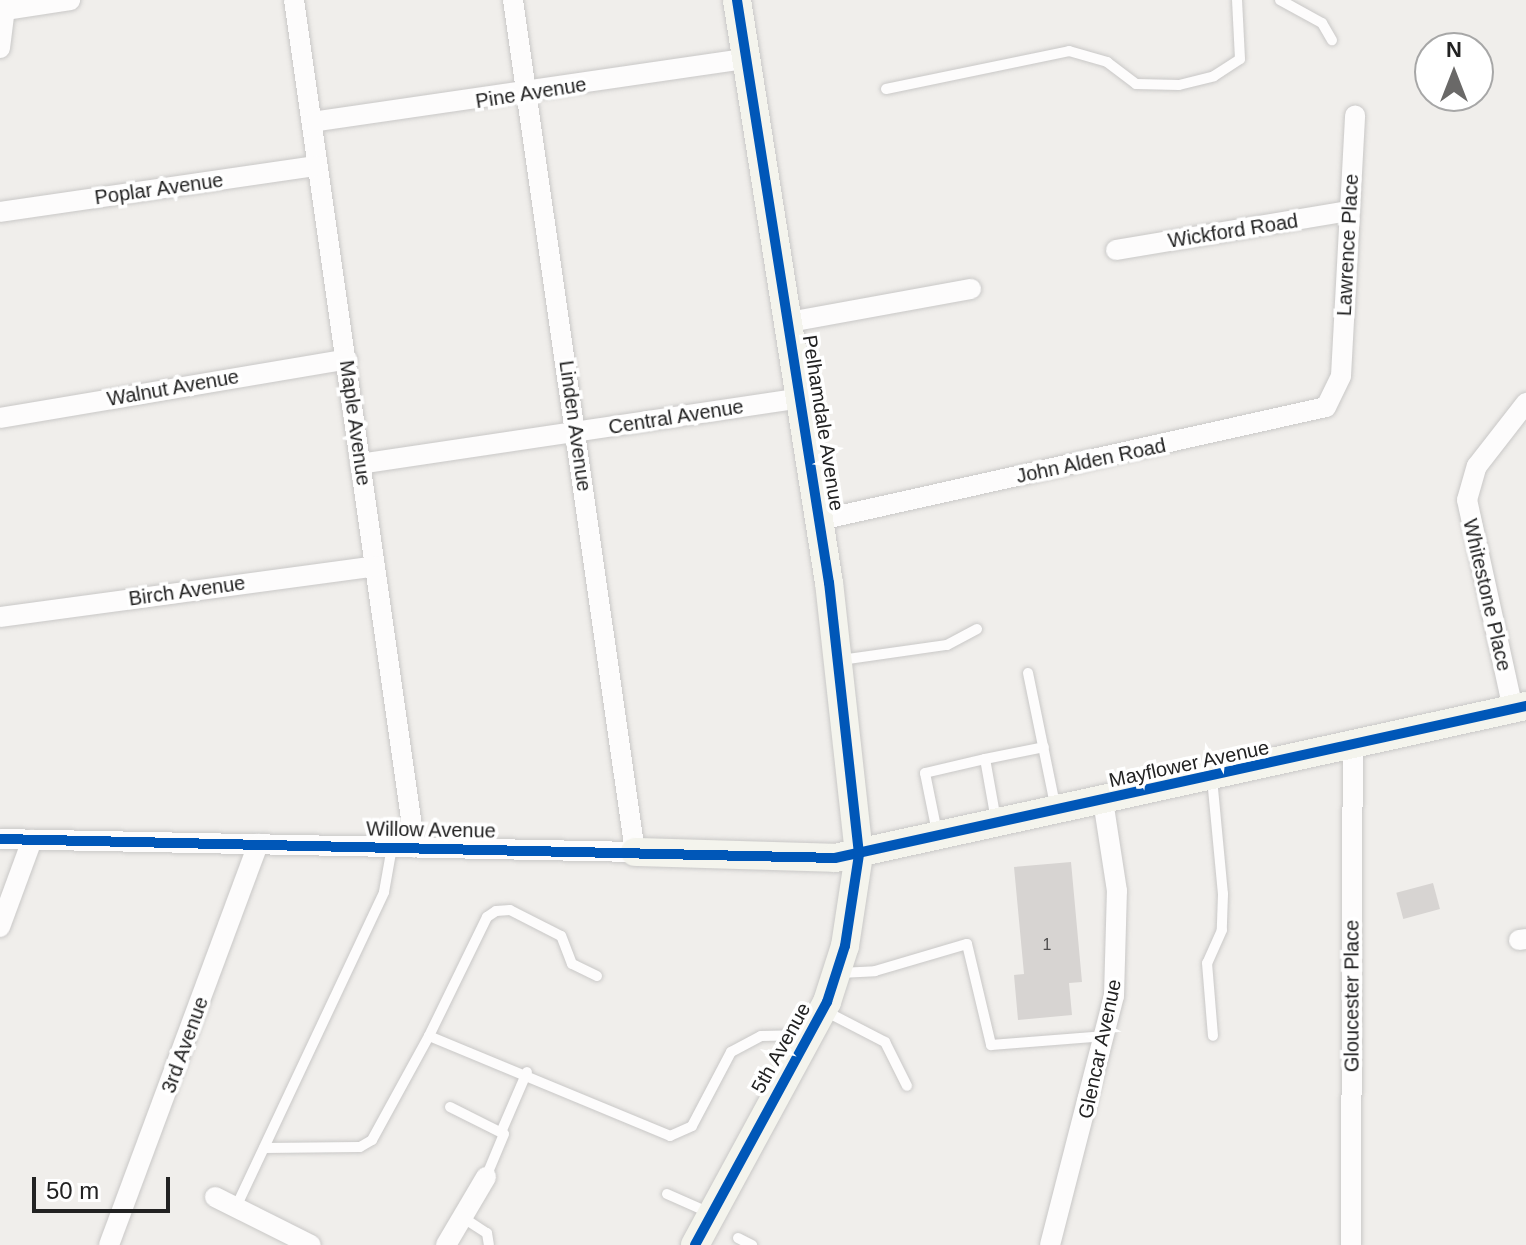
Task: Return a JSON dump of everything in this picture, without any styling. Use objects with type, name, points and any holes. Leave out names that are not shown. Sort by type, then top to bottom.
[{"type":"street","points":[[0,48],[6,5],[70,0]]},
{"type":"street","name":"Maple Avenue","points":[[294,0],[415,847]]},
{"type":"street","name":"Linden Avenue","points":[[513,0],[635,852]]},
{"type":"street","name":"Pelhamdale Avenue","points":[[737,0],[749,58],[820,520],[839,661],[859,854]]},
{"type":"street","name":"Pine Avenue","points":[[312,122],[527,95],[749,58]]},
{"type":"street","name":"Lawrence Place","points":[[1341,376],[1355,115]]},
{"type":"street","name":"Poplar Avenue","points":[[0,212],[317,166]]},
{"type":"street","name":"Wickford Road","points":[[1116,250],[1350,211]]},
{"type":"street","points":[[789,322],[971,289]]},
{"type":"street","name":"Walnut Avenue","points":[[0,418],[347,359]]},
{"type":"street","name":"John Alden Road","points":[[820,520],[1311,413],[1326,407],[1341,376]]},
{"type":"street","name":"Central Avenue","points":[[360,464],[801,398]]},
{"type":"street","name":"Whitestone Place","points":[[1519,707],[1467,500],[1477,466],[1526,403]]},
{"type":"street","name":"Birch Avenue","points":[[0,617],[375,566]]},
{"type":"street","name":"Mayflower Avenue","points":[[859,854],[1212,778],[1519,707]]},
{"type":"street","name":"Gloucester Place","points":[[1351,1245],[1353,746]]},
{"type":"street","name":"Glencar Avenue","points":[[1050,1245],[1106,1036],[1119,948],[1103,801]]},
{"type":"street","name":"Willow Avenue","points":[[1,840],[859,854]]},
{"type":"street","points":[[0,927],[32,840]]},
{"type":"street","name":"3rd Avenue","points":[[109,1245],[258,844]]},
{"type":"street","name":"5th Avenue","points":[[695,1245],[822,1010],[838,974],[859,854]]},
{"type":"street","points":[[446,1245],[486,1177]]},
{"type":"street","points":[[215,1197],[311,1245]]},
{"type":"lane","points":[[886,89],[1069,51],[1107,62],[1136,84],[1203,79],[1240,59],[1237,0]]},
{"type":"lane","points":[[1280,0],[1322,23],[1332,40]]},
{"type":"lane","points":[[839,661],[947,645],[977,629]]},
{"type":"lane","points":[[1028,673],[1056,811]]},
{"type":"lane","points":[[938,836],[925,773],[1044,747]]},
{"type":"lane","points":[[985,759],[997,824]]},
{"type":"lane","points":[[1212,778],[1223,894],[1222,930],[1207,963],[1213,1036]]},
{"type":"lane","points":[[236,1207],[384,892],[392,847]]},
{"type":"lane","points":[[264,1148],[360,1147],[372,1140],[429,1036],[487,917],[496,911],[510,910],[561,936],[572,964],[597,976]]},
{"type":"lane","points":[[838,974],[875,971],[967,944],[991,1045],[1106,1036]]},
{"type":"lane","points":[[822,1010],[885,1042],[907,1086]]},
{"type":"lane","points":[[429,1036],[494,1067],[527,1072],[681,1135],[692,1126],[731,1052],[761,1036],[808,1036]]},
{"type":"lane","points":[[486,1177],[527,1072]]},
{"type":"lane","points":[[450,1107],[502,1130]]},
{"type":"lane","points":[[667,1194],[712,1213]]},
{"type":"lane","points":[[462,1217],[487,1233],[489,1245]]},
{"type":"lane","points":[[738,1238],[752,1245]]},
{"type":"building","points":[[1071,862],[1082,982],[1069,983],[1072,1015],[1018,1020],[1014,975],[1024,974],[1014,867]]},
{"type":"building","points":[[1433,883],[1440,909],[1403,919],[1396,893]]},
{"type":"cycle path","points":[[695,1245],[827,1002],[845,946],[859,854],[829,583],[737,0]]},
{"type":"cycle path","points":[[0,839],[835,858],[1526,706]]}]
